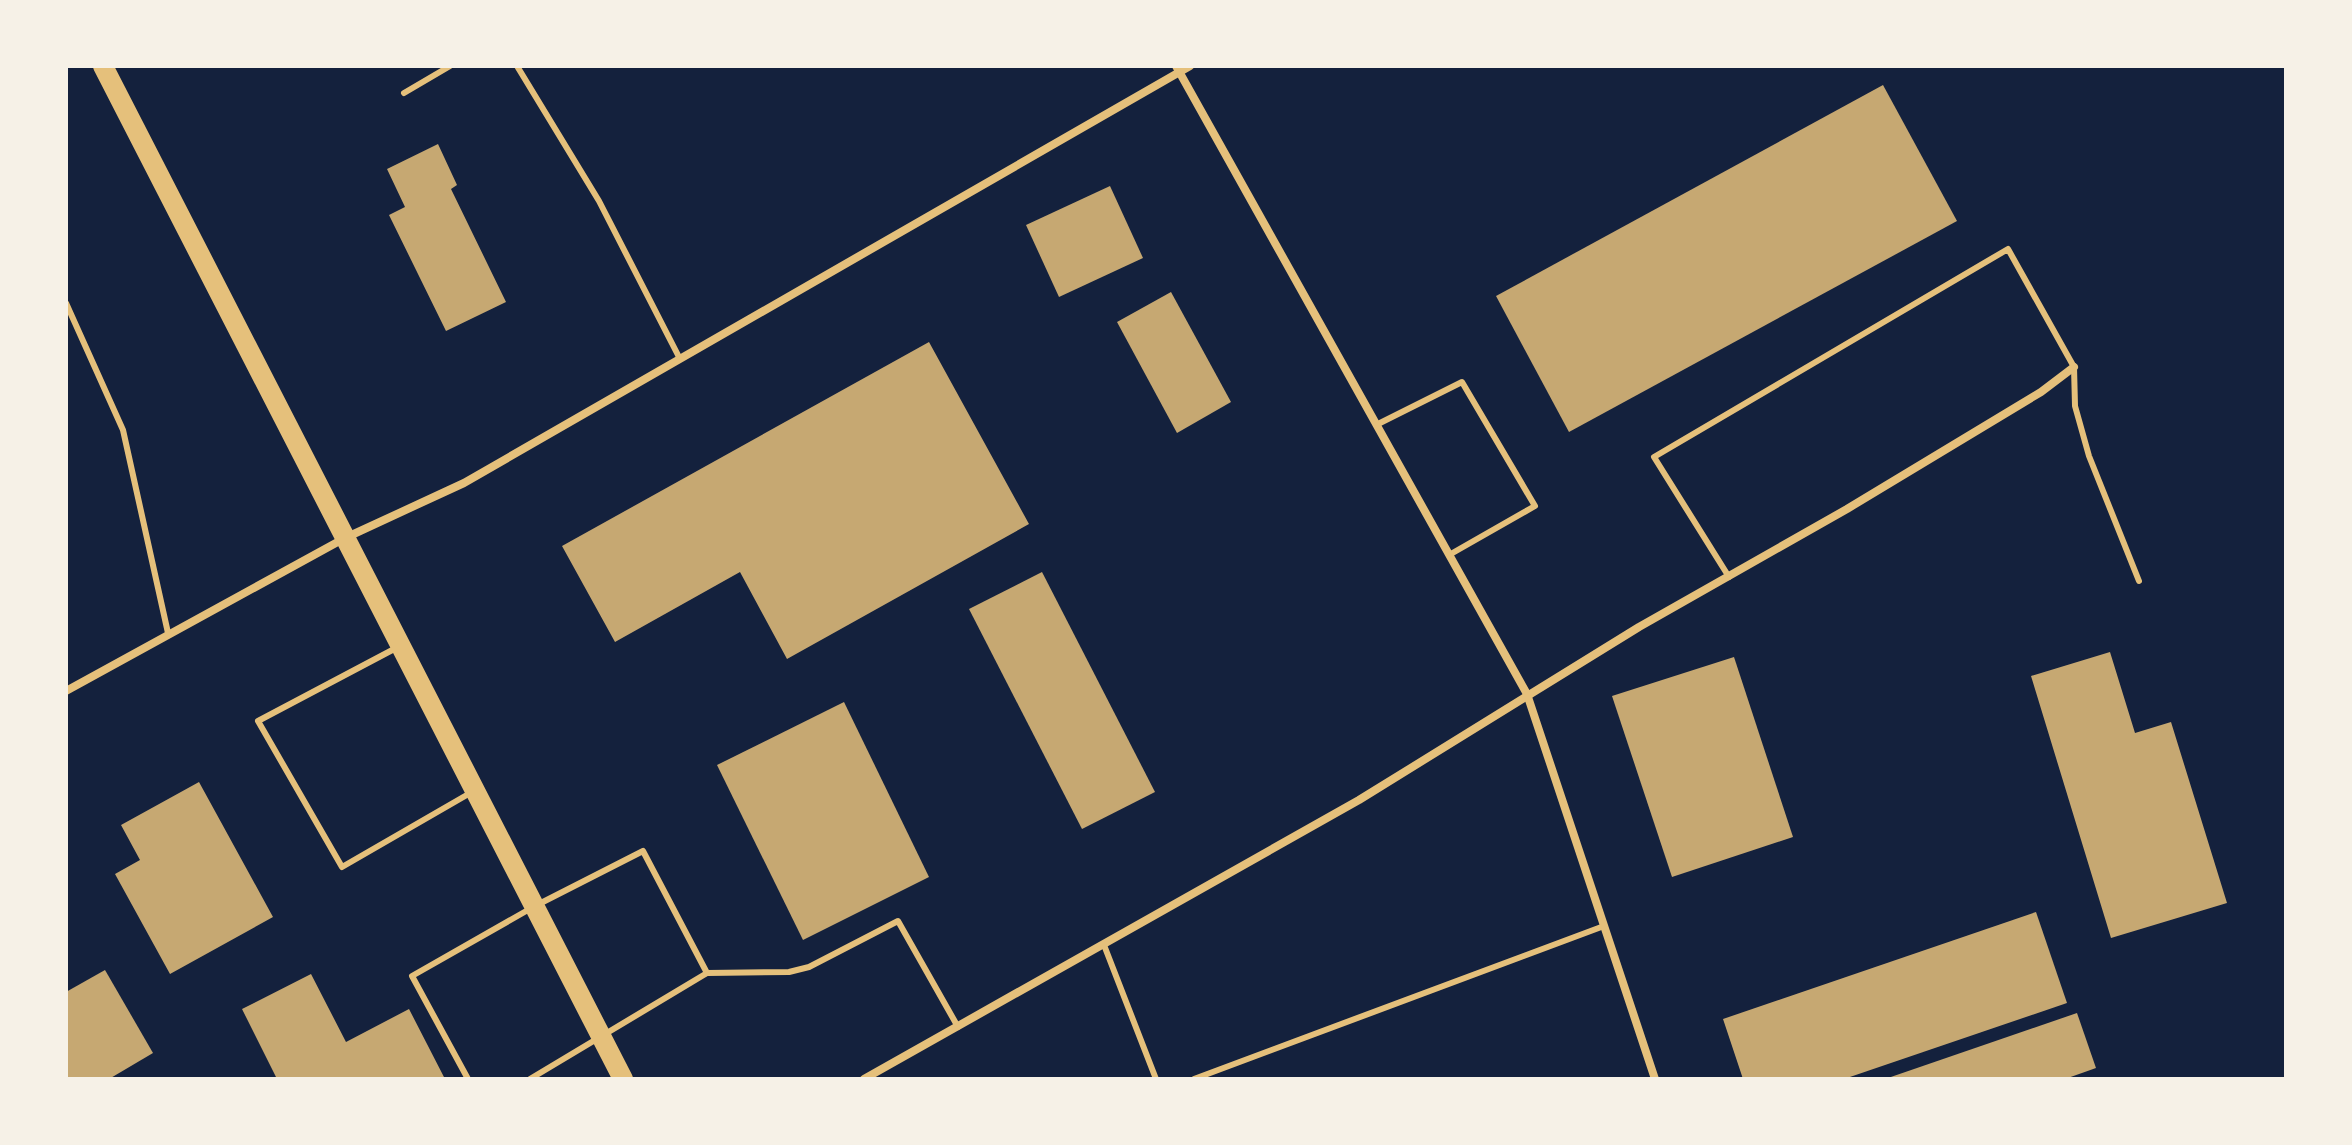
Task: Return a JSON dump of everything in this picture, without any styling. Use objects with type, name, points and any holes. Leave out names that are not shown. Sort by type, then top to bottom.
[{"type":"main road","points":[[103,66],[623,1079]]},
{"type":"street","points":[[66,691],[345,538],[464,483],[1178,69],[1190,66]]},
{"type":"street","points":[[1178,69],[1527,694],[1655,1079]]},
{"type":"street","points":[[864,1079],[1359,800],[1527,694],[1976,432],[2074,367]]},
{"type":"lane","points":[[404,93],[450,66]]},
{"type":"lane","points":[[517,66],[599,201],[680,359]]},
{"type":"lane","points":[[1729,577],[1654,457],[2008,249],[2074,367],[2075,406],[2089,456],[2139,581]]},
{"type":"lane","points":[[66,303],[123,430],[168,633]]},
{"type":"lane","points":[[1376,425],[1462,382],[1535,506],[1449,555]]},
{"type":"lane","points":[[401,645],[258,721],[342,867],[475,790]]},
{"type":"lane","points":[[468,1079],[412,976],[535,906],[643,851],[707,973]]},
{"type":"lane","points":[[530,1079],[707,973],[789,972],[809,967],[898,921],[958,1027]]},
{"type":"lane","points":[[1194,1079],[1604,926]]},
{"type":"lane","points":[[1104,945],[1156,1079]]},
{"type":"building","points":[[1883,85],[1957,221],[1569,432],[1496,296]]},
{"type":"building","points":[[438,144],[457,185],[451,189],[506,302],[446,331],[389,215],[405,207],[387,169]]},
{"type":"building","points":[[1110,186],[1143,258],[1059,297],[1026,225]]},
{"type":"building","points":[[1171,292],[1231,402],[1177,433],[1117,322]]},
{"type":"building","points":[[929,342],[1029,524],[787,659],[740,572],[615,642],[562,546]]},
{"type":"building","points":[[1042,572],[1155,792],[1082,829],[969,609]]},
{"type":"building","points":[[2110,652],[2135,733],[2171,722],[2227,903],[2111,938],[2031,676]]},
{"type":"building","points":[[1734,657],[1793,837],[1672,877],[1612,696]]},
{"type":"building","points":[[844,702],[929,877],[803,940],[717,765]]},
{"type":"building","points":[[199,782],[273,917],[170,974],[115,874],[140,860],[121,825]]},
{"type":"building","points":[[2036,912],[2067,1003],[1844,1079],[1743,1079],[1723,1019]]},
{"type":"building","points":[[105,970],[153,1053],[109,1079],[66,1079],[66,992]]},
{"type":"building","points":[[311,974],[346,1042],[409,1009],[445,1079],[277,1079],[242,1009]]},
{"type":"building","points":[[2077,1013],[2096,1068],[2065,1079],[1885,1079]]}]
